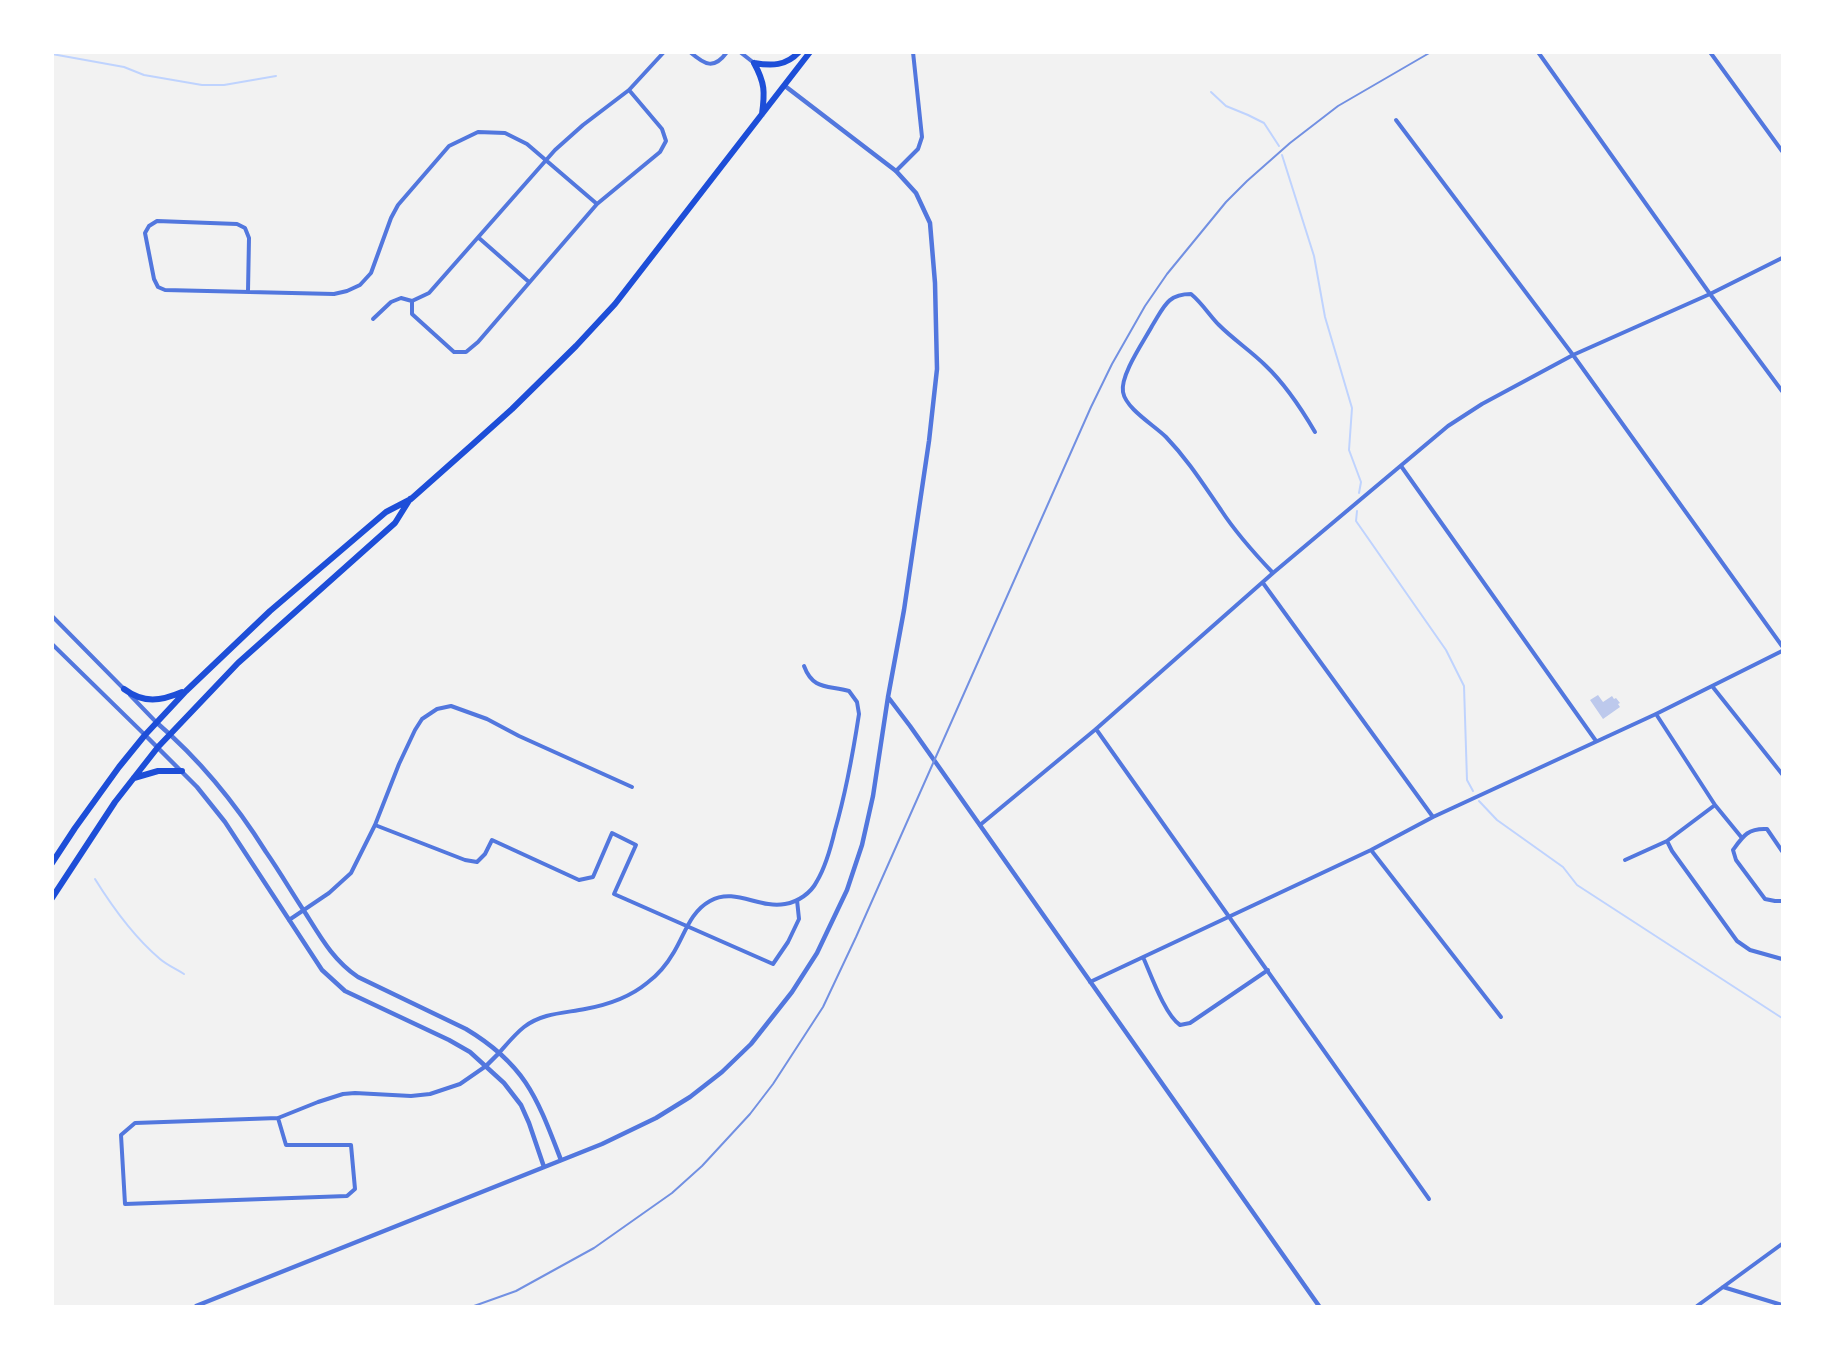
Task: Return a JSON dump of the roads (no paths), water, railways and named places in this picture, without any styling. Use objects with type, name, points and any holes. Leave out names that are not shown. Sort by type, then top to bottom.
[{"type":"main road","points":[[754,63],[770,66],[784,64],[799,52]]},
{"type":"main road","points":[[52,863],[96,799],[145,735],[186,691],[246,633],[386,512],[411,499],[512,409],[615,304],[810,52]]},
{"type":"main road","points":[[754,63],[763,79],[765,95],[761,117]]},
{"type":"main road","points":[[52,898],[131,780],[158,747],[263,639],[395,523],[411,499]]},
{"type":"main road","points":[[124,689],[136,697],[149,700],[166,699],[186,691]]},
{"type":"main road","points":[[131,780],[158,771],[182,771]]},
{"type":"street","points":[[373,319],[391,302],[401,297],[412,301],[429,293],[555,150],[628,90],[664,52]]},
{"type":"street","points":[[690,52],[702,63],[712,64],[722,59],[727,52]]},
{"type":"street","points":[[740,52],[754,63]]},
{"type":"street","points":[[896,171],[918,149],[922,137],[913,52]]},
{"type":"street","points":[[1538,52],[1782,391]]},
{"type":"street","points":[[1710,52],[1782,151]]},
{"type":"street","points":[[196,1306],[358,1243],[638,1128],[690,1097],[744,1051],[792,992],[828,932],[855,868],[873,796],[904,610],[929,441],[937,369],[935,283],[930,223],[916,193],[896,171],[785,86]]},
{"type":"street","points":[[412,301],[412,314],[454,352],[466,352],[478,342],[597,204],[660,152],[666,141],[662,129],[628,90]]},
{"type":"street","points":[[1396,120],[1573,355],[1782,646]]},
{"type":"street","points":[[248,291],[249,238],[244,228],[237,224],[157,221],[149,226],[145,233],[154,279],[158,286],[165,290],[334,294],[347,291],[360,285],[371,273],[398,205],[449,146],[478,132],[505,133],[527,144],[597,204]]},
{"type":"street","points":[[479,238],[529,282]]},
{"type":"street","points":[[980,825],[1096,729],[1273,573],[1448,426],[1482,404],[1573,355],[1710,294],[1782,258]]},
{"type":"street","points":[[1273,573],[1250,549],[1176,447],[1129,405],[1122,389],[1126,373],[1166,304],[1179,294],[1191,294],[1218,324],[1278,378],[1316,432]]},
{"type":"street","points":[[1401,466],[1596,741]]},
{"type":"street","points":[[1263,583],[1433,817]]},
{"type":"street","points":[[52,616],[194,758],[244,819],[329,951],[358,977],[482,1039],[522,1076],[533,1092],[561,1160]]},
{"type":"street","points":[[52,644],[182,771],[211,804],[315,961],[329,978],[345,991],[471,1052],[504,1083],[521,1104],[530,1123],[544,1167]]},
{"type":"street","points":[[1090,982],[1371,850],[1433,817],[1656,714],[1782,651]]},
{"type":"street","points":[[279,1118],[286,1145],[351,1145],[355,1189],[347,1196],[125,1204],[120,1135],[135,1123],[279,1118],[343,1094],[366,1092],[411,1096],[440,1092],[469,1079],[486,1066],[524,1027],[540,1018],[598,1006],[624,997],[642,987],[668,962],[686,927],[703,905],[721,897],[741,897],[771,904],[784,904],[797,900],[808,892],[817,881],[831,846],[843,800],[858,714],[857,702],[849,691],[817,684],[810,679],[804,666]]},
{"type":"street","points":[[1712,686],[1782,774]]},
{"type":"street","points":[[888,697],[1319,1306]]},
{"type":"street","points":[[289,920],[329,892],[351,873],[375,825],[399,764],[422,719],[437,709],[451,706],[487,719],[519,736],[632,787]]},
{"type":"street","points":[[1656,714],[1715,805],[1742,838]]},
{"type":"street","points":[[1096,729],[1429,1199]]},
{"type":"street","points":[[1625,860],[1667,841],[1715,805]]},
{"type":"street","points":[[375,825],[465,860],[477,862],[485,854],[492,840],[579,880],[593,876],[612,833],[636,845],[614,894],[772,964],[788,942],[799,919],[797,900]]},
{"type":"street","points":[[1782,851],[1767,829],[1756,829],[1742,838],[1733,850],[1737,860],[1765,899],[1782,901]]},
{"type":"street","points":[[1667,841],[1737,941],[1750,950],[1782,959]]},
{"type":"street","points":[[1371,850],[1501,1017]]},
{"type":"street","points":[[1143,957],[1167,1011],[1173,1021],[1180,1025],[1190,1023],[1268,970]]},
{"type":"street","points":[[1697,1306],[1782,1244]]},
{"type":"street","points":[[1723,1287],[1782,1305]]},
{"type":"waterway","points":[[52,54],[124,67],[144,75],[202,85],[224,85],[276,76]]},
{"type":"waterway","points":[[1211,92],[1226,106],[1264,123],[1279,146]]},
{"type":"waterway","points":[[1282,155],[1314,256],[1325,317],[1352,408],[1349,450],[1361,482],[1359,493]]},
{"type":"waterway","points":[[1357,511],[1356,521],[1446,650],[1464,686],[1467,780],[1473,791]]},
{"type":"waterway","points":[[1479,801],[1497,820],[1563,867],[1577,885],[1782,1018]]},
{"type":"waterway","points":[[95,879],[141,941],[163,961],[184,974]]},
{"type":"railway","points":[[474,1306],[516,1291],[594,1248],[672,1193],[702,1166],[750,1114],[773,1084],[823,1007],[1091,407],[1145,306],[1167,274],[1226,202],[1247,181],[1290,143],[1338,106],[1431,52]]}]
